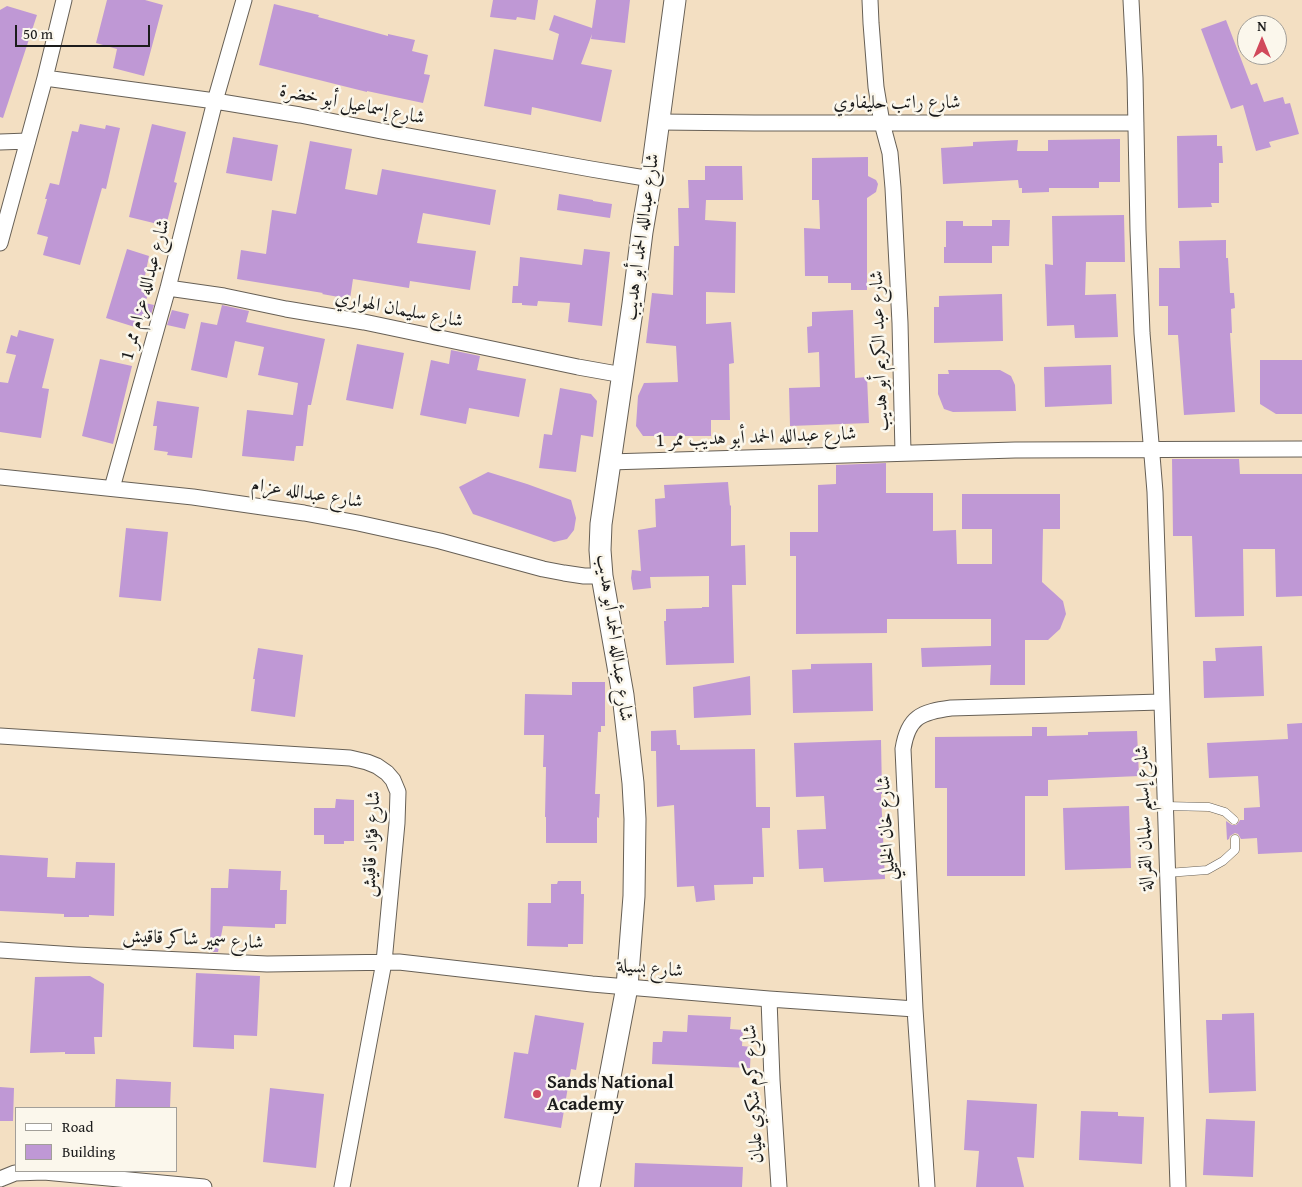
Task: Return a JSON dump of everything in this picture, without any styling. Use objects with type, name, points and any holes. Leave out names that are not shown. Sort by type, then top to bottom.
[{"type":"street","points":[[0,242],[45,78],[64,0]]},
{"type":"street","name":"شارع عبدالله عزام ممر 1","points":[[112,488],[168,288],[215,101],[244,0]]},
{"type":"street","name":"شارع عبدالله الحمد أبو هديب","points":[[588,1187],[627,987],[634,896],[635,819],[633,783],[623,695],[602,576],[601,524],[675,0]]},
{"type":"street","name":"شارع عبد الكريم أبو هديب","points":[[870,0],[876,87],[882,123],[890,153],[893,188],[900,323],[903,453],[1015,450],[1302,449]]},
{"type":"street","points":[[1130,0],[1135,78],[1142,333],[1152,449]]},
{"type":"street","name":"شارع إسماعيل أبو خضرة","points":[[45,78],[300,114],[381,131],[651,179]]},
{"type":"street","name":"شارع راتب حليفاوي","points":[[659,122],[754,124],[1136,123]]},
{"type":"street","points":[[0,142],[28,141]]},
{"type":"street","name":"شارع سليمان الهواري","points":[[168,288],[224,296],[364,322],[623,375]]},
{"type":"street","name":"شارع إسليم سلمان القرالة","points":[[1152,449],[1156,502],[1178,1187]]},
{"type":"street","name":"شارع عبدالله الحمد أبو هديب ممر 1","points":[[609,462],[903,453]]},
{"type":"street","name":"شارع عبدالله عزام","points":[[0,477],[193,496],[349,521],[543,569],[571,574],[602,576]]},
{"type":"street","name":"شارع خان الخليلي","points":[[927,1187],[914,1009],[903,749],[910,726],[918,717],[933,710],[951,708],[1161,702]]},
{"type":"street","name":"شارع فؤاد قاقيش","points":[[0,736],[350,758],[377,766],[393,780],[398,792],[397,823],[384,962],[342,1187]]},
{"type":"street","name":"شارع سمير شاكر قاقيش","points":[[0,950],[268,964],[384,962]]},
{"type":"street","name":"شارع بسيلة","points":[[384,962],[417,963],[516,976],[627,987],[914,1009]]},
{"type":"street","name":"شارع كرم شكري عليان","points":[[769,999],[779,1187]]},
{"type":"street","points":[[0,1179],[15,1173],[44,1172],[204,1187]]},
{"type":"lane","points":[[1166,806],[1209,807],[1225,812],[1234,820]]},
{"type":"lane","points":[[1167,873],[1207,870],[1222,861],[1234,850],[1235,839]]},
{"type":"building","points":[[107,0],[145,0],[163,5],[144,76],[113,68],[117,49],[96,43]]},
{"type":"building","points":[[493,0],[538,0],[535,20],[517,17],[516,20],[490,17]]},
{"type":"building","points":[[596,0],[630,0],[625,43],[591,39],[592,34],[581,64],[612,70],[601,122],[532,107],[531,115],[484,106],[494,49],[553,60],[559,34],[549,30],[554,15],[592,28]]},
{"type":"building","points":[[274,4],[319,15],[318,17],[388,36],[388,34],[415,40],[412,51],[428,55],[424,74],[430,75],[423,103],[367,92],[259,65]]},
{"type":"building","points":[[7,6],[37,15],[3,118],[0,117],[0,10]]},
{"type":"building","points":[[1226,20],[1237,49],[1237,65],[1243,65],[1251,85],[1257,83],[1264,102],[1283,97],[1285,104],[1290,103],[1299,134],[1269,142],[1271,147],[1256,151],[1243,105],[1231,109],[1201,29]]},
{"type":"building","points":[[80,124],[105,129],[106,125],[120,128],[106,189],[102,188],[80,265],[43,255],[48,237],[37,234],[50,183],[59,185],[72,131],[78,132]]},
{"type":"building","points":[[152,124],[186,132],[174,182],[177,183],[166,226],[129,217]]},
{"type":"building","points":[[1217,135],[1217,146],[1222,146],[1223,163],[1219,163],[1219,203],[1211,203],[1212,207],[1178,208],[1177,136]]},
{"type":"building","points":[[233,137],[278,145],[272,181],[226,173]]},
{"type":"building","points":[[1120,139],[1120,182],[1099,182],[1099,188],[1049,188],[1049,192],[1022,193],[1018,180],[943,184],[941,148],[973,146],[973,142],[1018,140],[1017,151],[1048,151],[1048,140]]},
{"type":"building","points":[[310,141],[352,149],[345,189],[377,195],[382,169],[496,190],[490,225],[423,213],[417,243],[476,251],[470,290],[410,281],[409,288],[353,279],[350,299],[237,279],[241,250],[266,254],[272,210],[296,214]]},
{"type":"building","points":[[868,157],[868,176],[876,180],[878,184],[876,192],[867,198],[867,290],[851,290],[851,283],[828,283],[828,276],[805,276],[804,228],[820,229],[819,200],[812,200],[812,158]]},
{"type":"building","points":[[705,166],[742,166],[743,200],[706,200],[705,220],[736,222],[735,293],[706,292],[706,324],[731,322],[734,363],[729,364],[730,420],[711,420],[711,436],[643,436],[636,426],[638,396],[644,383],[678,382],[676,346],[646,343],[652,293],[673,295],[674,246],[679,246],[678,208],[689,208],[688,180],[705,180]]},
{"type":"building","points":[[559,194],[612,204],[610,218],[557,210]]},
{"type":"building","points":[[1124,215],[1125,262],[1086,262],[1085,295],[1116,294],[1118,337],[1075,338],[1074,325],[1047,326],[1045,264],[1053,265],[1052,216]]},
{"type":"building","points":[[992,220],[1010,220],[1009,246],[992,246],[992,263],[944,263],[946,221],[963,221],[963,226],[992,226]]},
{"type":"building","points":[[1226,240],[1230,293],[1234,293],[1235,308],[1231,309],[1232,333],[1230,333],[1235,412],[1184,415],[1178,335],[1168,335],[1168,306],[1159,306],[1159,268],[1180,268],[1179,241]]},
{"type":"building","points":[[127,249],[149,256],[144,281],[152,283],[145,303],[154,305],[149,321],[140,319],[138,328],[106,318]]},
{"type":"building","points":[[584,249],[610,252],[602,326],[568,322],[570,303],[538,301],[537,306],[512,303],[513,286],[518,286],[520,257],[582,265]]},
{"type":"building","points":[[1002,294],[1003,341],[934,343],[934,307],[939,307],[939,296]]},
{"type":"building","points":[[222,305],[249,311],[246,322],[325,339],[311,405],[308,405],[303,446],[296,446],[294,461],[242,456],[247,410],[293,415],[298,383],[258,375],[264,347],[235,341],[227,378],[191,370],[201,322],[217,325]]},
{"type":"building","points":[[172,310],[189,314],[185,329],[167,325]]},
{"type":"building","points":[[853,310],[855,378],[867,377],[869,423],[790,426],[789,388],[820,387],[819,352],[808,353],[807,327],[812,326],[812,312]]},
{"type":"building","points":[[19,330],[54,339],[42,388],[49,389],[41,438],[0,432],[0,382],[8,383],[16,355],[6,353],[11,335],[17,337]]},
{"type":"building","points":[[357,344],[404,353],[393,409],[346,400]]},
{"type":"building","points":[[451,350],[480,356],[477,370],[526,379],[519,417],[469,408],[466,424],[420,415],[431,360],[449,364]]},
{"type":"building","points":[[100,359],[132,366],[113,444],[82,436]]},
{"type":"building","points":[[1260,360],[1302,360],[1302,414],[1276,414],[1260,404]]},
{"type":"building","points":[[1111,365],[1112,404],[1045,407],[1044,367]]},
{"type":"building","points":[[948,370],[1000,370],[1011,376],[1015,385],[1016,411],[953,412],[944,409],[938,394],[938,374],[949,374]]},
{"type":"building","points":[[560,388],[591,394],[597,401],[593,437],[581,435],[576,472],[539,468],[544,434],[552,435]]},
{"type":"building","points":[[157,401],[199,407],[192,458],[167,455],[168,452],[154,450],[157,426],[153,426]]},
{"type":"building","points":[[1172,459],[1239,459],[1240,474],[1302,474],[1302,596],[1276,597],[1275,549],[1243,549],[1244,616],[1195,617],[1192,536],[1173,536]]},
{"type":"building","points":[[886,463],[886,493],[933,493],[933,531],[956,530],[957,564],[992,564],[992,529],[962,529],[962,494],[1060,494],[1060,529],[1043,529],[1042,582],[1063,601],[1066,614],[1060,629],[1048,640],[1025,640],[1025,685],[990,685],[991,665],[922,667],[921,648],[991,646],[991,619],[887,619],[887,633],[796,634],[796,556],[790,556],[790,532],[818,532],[818,485],[836,484],[836,465]]},
{"type":"building","points":[[488,472],[571,500],[576,518],[574,530],[567,539],[554,542],[473,514],[459,487]]},
{"type":"building","points":[[728,482],[731,505],[731,546],[745,545],[746,585],[732,585],[734,663],[666,665],[664,621],[666,621],[666,609],[709,607],[709,576],[650,577],[651,588],[633,590],[632,570],[641,571],[638,530],[656,527],[655,499],[665,498],[664,485]]},
{"type":"building","points":[[126,528],[168,532],[161,601],[119,597]]},
{"type":"building","points":[[1262,646],[1264,696],[1204,698],[1203,661],[1216,661],[1215,648]]},
{"type":"building","points":[[258,648],[303,655],[295,717],[251,711],[255,679],[253,679]]},
{"type":"building","points":[[872,663],[873,711],[793,713],[792,670],[811,669],[811,664]]},
{"type":"building","points":[[750,676],[751,715],[694,718],[693,687]]},
{"type":"building","points":[[572,682],[605,682],[605,726],[601,726],[601,732],[598,732],[595,794],[600,794],[599,818],[597,817],[597,843],[546,843],[546,767],[543,767],[544,735],[524,735],[525,694],[572,695]]},
{"type":"building","points":[[1302,723],[1302,852],[1258,854],[1257,838],[1241,839],[1235,833],[1227,840],[1226,821],[1236,825],[1240,820],[1244,820],[1244,808],[1260,807],[1258,776],[1209,778],[1207,743],[1288,739],[1287,724]]},
{"type":"building","points":[[1032,727],[1047,727],[1047,736],[1088,735],[1088,732],[1137,731],[1139,776],[1048,780],[1048,796],[1025,796],[1025,876],[947,876],[947,788],[935,788],[935,737],[1032,736]]},
{"type":"building","points":[[676,730],[677,745],[680,745],[680,750],[755,749],[756,807],[770,807],[770,828],[762,828],[764,877],[753,877],[753,884],[714,885],[715,900],[696,902],[694,886],[677,887],[674,805],[657,807],[656,751],[651,751],[651,731]]},
{"type":"building","points":[[881,740],[881,794],[885,879],[824,882],[823,868],[799,869],[797,830],[826,829],[824,796],[796,797],[794,743]]},
{"type":"building","points":[[336,799],[354,800],[354,841],[344,841],[344,844],[324,844],[324,835],[314,835],[314,808],[335,808]]},
{"type":"building","points":[[1129,806],[1131,868],[1065,870],[1063,808]]},
{"type":"building","points":[[0,855],[48,858],[47,877],[75,878],[76,862],[115,863],[114,916],[64,917],[64,914],[0,911]]},
{"type":"building","points":[[229,869],[281,871],[280,890],[287,890],[286,924],[275,924],[275,928],[223,926],[218,952],[210,952],[211,888],[228,888]]},
{"type":"building","points":[[558,881],[581,881],[581,894],[584,894],[583,944],[568,944],[568,947],[527,946],[528,903],[551,903],[551,884],[557,884]]},
{"type":"building","points":[[196,973],[260,976],[257,1036],[234,1035],[234,1049],[193,1047]]},
{"type":"building","points":[[90,976],[104,984],[102,1037],[94,1037],[95,1054],[65,1054],[65,1052],[30,1053],[35,977]]},
{"type":"building","points":[[1254,1013],[1256,1091],[1209,1093],[1206,1020],[1222,1020],[1222,1014]]},
{"type":"building","name":"Sands National Academy","points":[[535,1015],[584,1023],[576,1070],[571,1069],[561,1128],[504,1118],[514,1052],[528,1054]]},
{"type":"building","points":[[688,1015],[731,1017],[730,1029],[743,1030],[742,1046],[751,1047],[750,1068],[652,1064],[653,1042],[662,1042],[663,1031],[687,1032]]},
{"type":"building","points":[[116,1079],[171,1082],[170,1107],[115,1107]]},
{"type":"building","points":[[0,1087],[14,1088],[13,1121],[0,1121]]},
{"type":"building","points":[[270,1088],[324,1094],[316,1168],[263,1162]]},
{"type":"building","points":[[967,1100],[1037,1104],[1034,1158],[1017,1157],[1024,1187],[976,1187],[979,1151],[964,1150]]},
{"type":"building","points":[[1081,1111],[1118,1112],[1118,1116],[1144,1117],[1142,1164],[1079,1160]]},
{"type":"building","points":[[1206,1119],[1255,1121],[1253,1177],[1203,1175]]},
{"type":"building","points":[[635,1163],[743,1167],[742,1187],[634,1187]]},
{"type":"place","name":"Sands National Academy","points":[[537,1094]]}]
